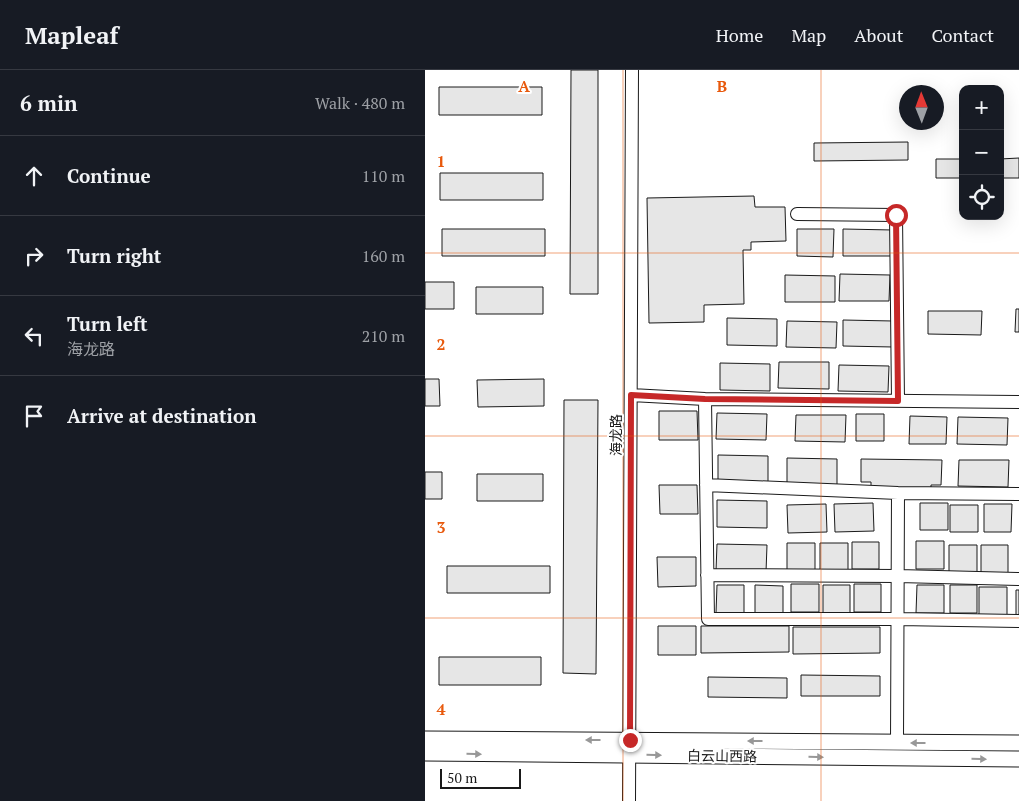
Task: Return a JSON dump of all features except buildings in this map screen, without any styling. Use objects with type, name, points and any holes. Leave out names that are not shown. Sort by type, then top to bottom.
[{"type":"main road","name":"白云山西路","points":[[425,739],[629,748],[1019,759]]},
{"type":"main road","name":"白云山西路","points":[[425,753],[897,742],[1019,743]]},
{"type":"street","name":"海龙路","points":[[629,801],[631,70]]},
{"type":"street","points":[[797,214],[896,215],[898,401]]},
{"type":"street","points":[[631,395],[705,399],[1019,402]]},
{"type":"street","points":[[705,399],[707,619],[1019,621]]},
{"type":"street","points":[[706,485],[898,493],[1019,494]]},
{"type":"street","points":[[897,742],[898,493]]},
{"type":"street","points":[[707,575],[1019,579]]},
{"type":"route","points":[[630,740],[631,395],[705,399],[898,401],[896,215]]}]
